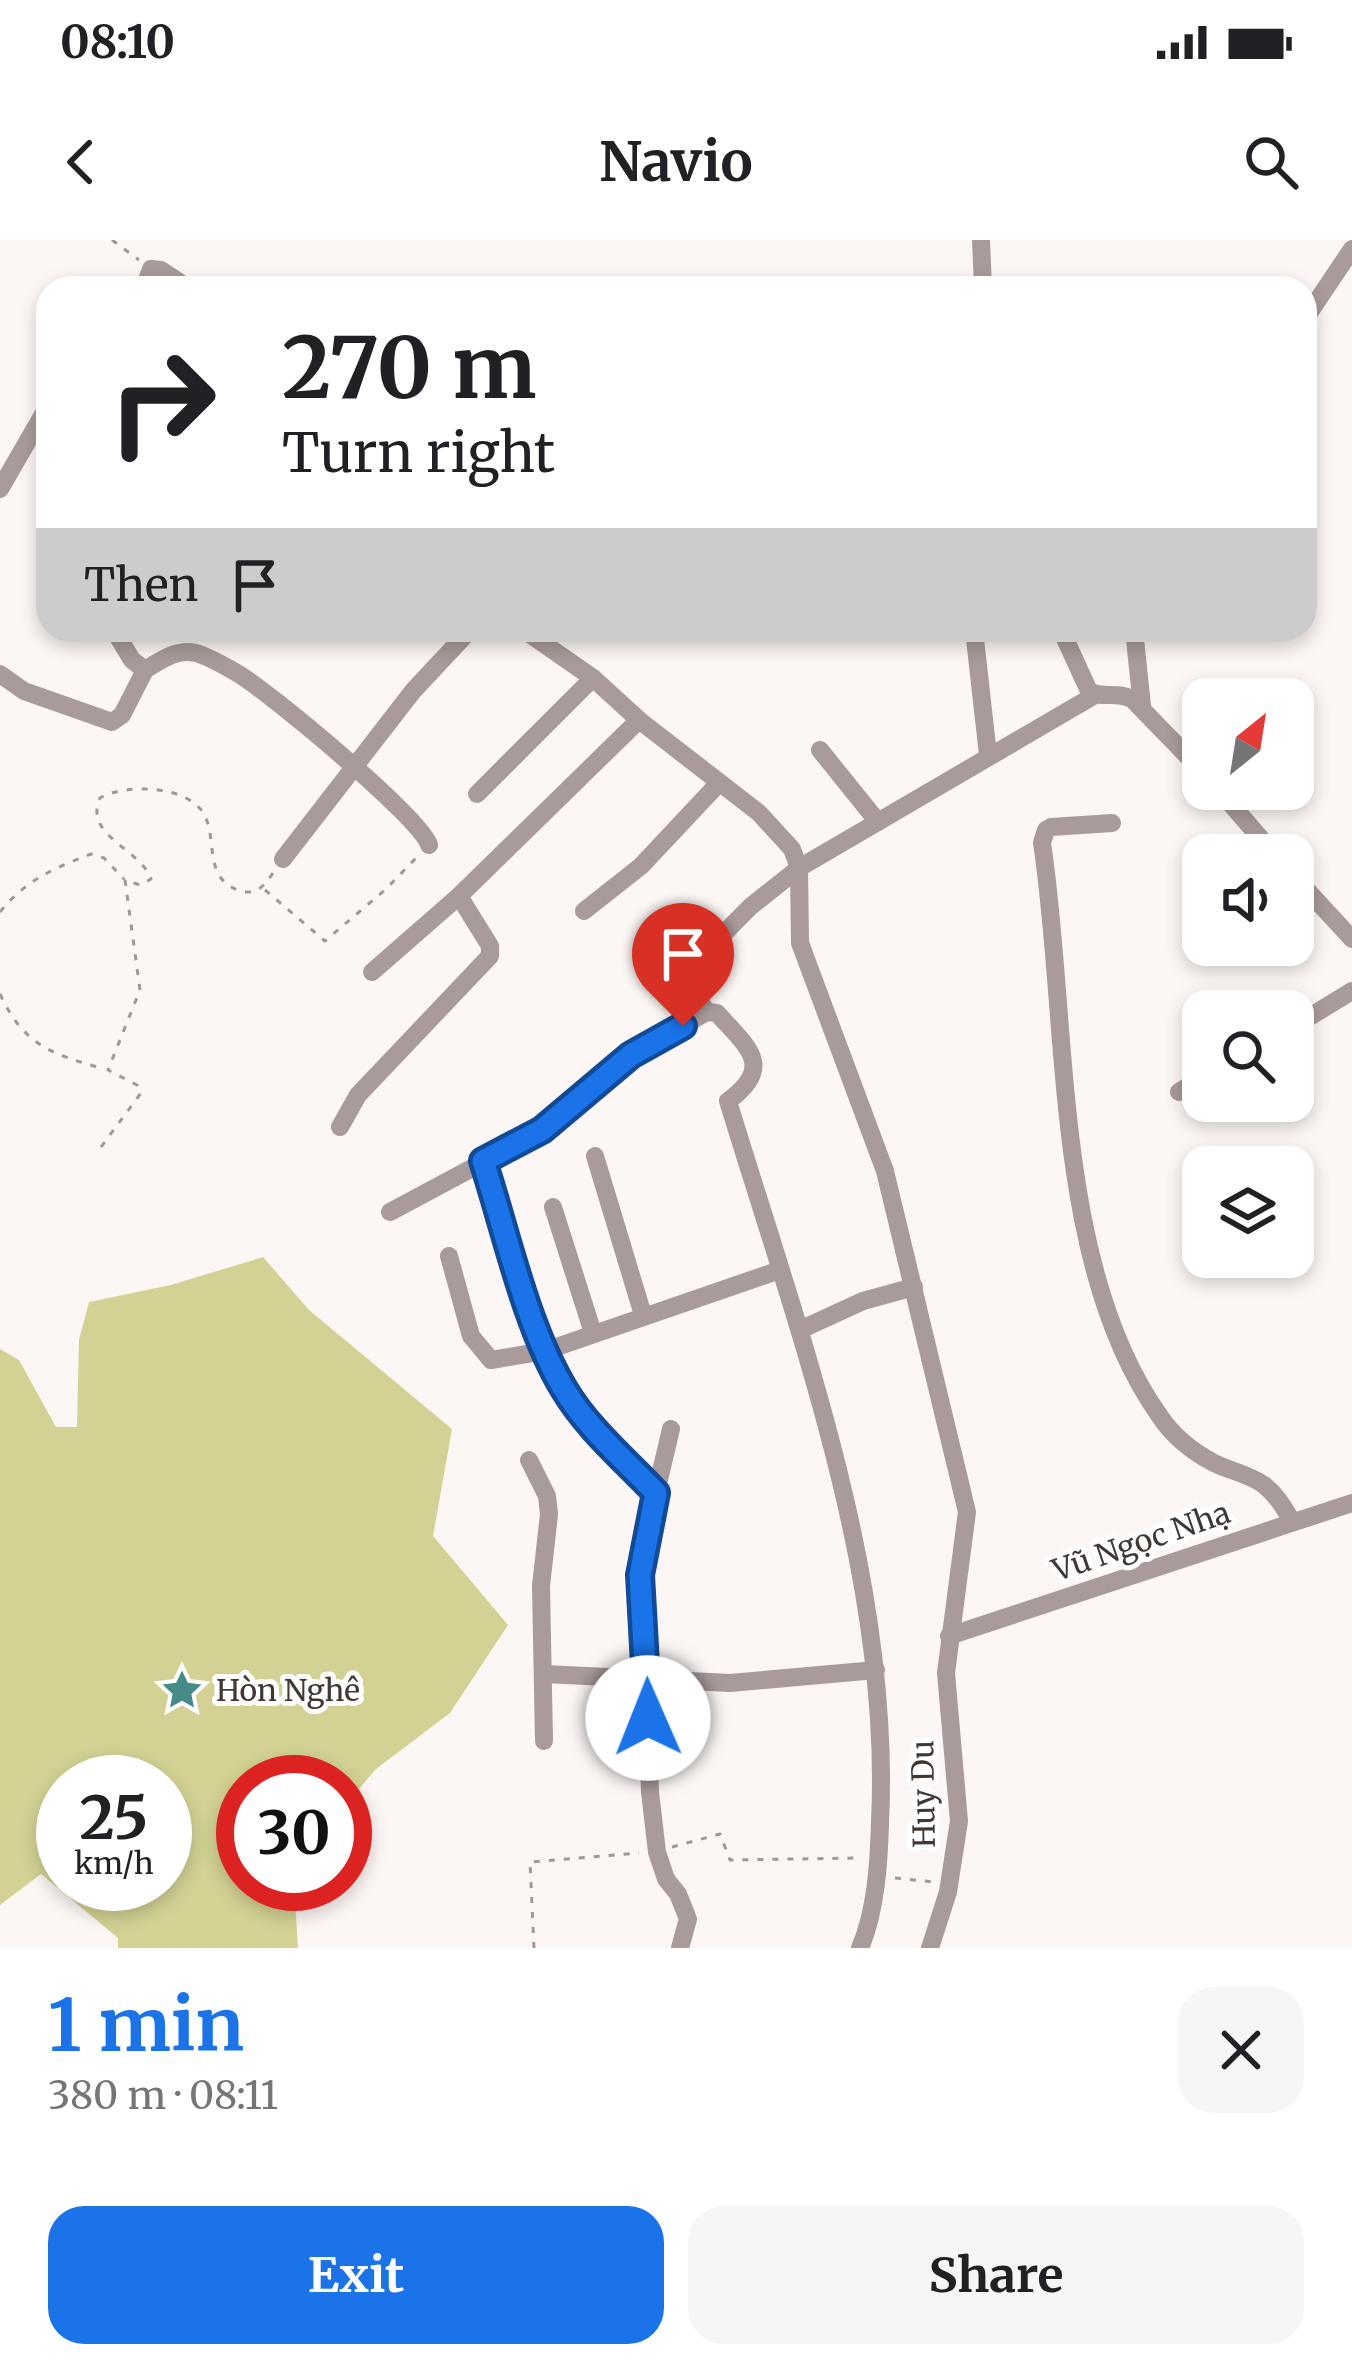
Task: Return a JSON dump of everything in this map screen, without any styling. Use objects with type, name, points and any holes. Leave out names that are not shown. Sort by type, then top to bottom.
[{"type":"street","points":[[981,240],[982,276]]},
{"type":"street","points":[[1317,302],[1352,249]]},
{"type":"street","points":[[0,489],[36,427]]},
{"type":"street","points":[[122,642],[132,660],[145,670]]},
{"type":"street","points":[[283,859],[412,691],[459,642]]},
{"type":"street","points":[[541,642],[778,830],[800,868]]},
{"type":"street","points":[[975,642],[988,754]]},
{"type":"street","points":[[1066,642],[1084,683],[1095,695]]},
{"type":"street","points":[[1136,642],[1142,706]]},
{"type":"street","points":[[0,674],[24,691],[112,722],[122,715],[145,670],[174,653],[193,652],[240,675],[419,827],[429,845]]},
{"type":"street","points":[[477,794],[592,678]]},
{"type":"street","points":[[707,1012],[684,980],[685,974],[750,907],[800,868],[988,754],[1095,695],[1120,692],[1142,706],[1182,749]]},
{"type":"street","points":[[372,972],[459,896],[639,720]]},
{"type":"street","points":[[820,750],[878,822]]},
{"type":"street","points":[[584,911],[640,866],[718,784]]},
{"type":"street","points":[[1236,810],[1257,834]]},
{"type":"street","points":[[1112,823],[1051,826],[1042,843],[1074,1165],[1094,1262],[1132,1367],[1161,1419],[1186,1445],[1215,1464],[1261,1482],[1292,1521]]},
{"type":"street","name":"Huy Du","points":[[800,868],[800,943],[874,1136],[967,1512],[945,1691],[954,1739],[959,1821],[950,1883],[930,1948]]},
{"type":"street","points":[[340,1127],[358,1095],[490,956],[490,946],[459,896]]},
{"type":"street","points":[[1314,898],[1352,939]]},
{"type":"street","points":[[1314,1015],[1352,992]]},
{"type":"street","points":[[390,1212],[555,1121],[592,1084],[631,1055],[707,1012],[717,1013],[752,1055],[754,1072],[749,1085],[728,1101],[802,1329],[876,1670],[882,1725],[877,1867],[860,1948]]},
{"type":"street","points":[[596,1156],[643,1315]]},
{"type":"street","points":[[483,1161],[545,1351],[578,1409],[656,1493]]},
{"type":"street","points":[[553,1207],[593,1334]]},
{"type":"street","points":[[449,1256],[471,1336],[491,1360],[545,1351],[780,1270]]},
{"type":"street","points":[[802,1329],[848,1307],[914,1287]]},
{"type":"street","points":[[671,1429],[641,1556],[650,1792],[657,1852],[688,1919],[680,1948]]},
{"type":"street","points":[[529,1460],[547,1496],[549,1514],[541,1586],[544,1741]]},
{"type":"street","name":"Vũ Ngọc Nhạ","points":[[949,1636],[1352,1503]]},
{"type":"street","points":[[545,1674],[730,1683],[876,1670]]},
{"type":"path","points":[[112,240],[146,276]]},
{"type":"path","points":[[0,912],[40,874],[91,854],[104,858],[125,880],[140,885],[151,878],[147,867],[110,837],[95,808],[100,798],[129,787],[165,792],[200,808],[207,820],[211,856],[226,885],[243,892],[263,887],[283,859]]},
{"type":"path","points":[[263,887],[325,941],[386,890],[429,845]]},
{"type":"path","points":[[108,1070],[140,990],[125,880]]},
{"type":"path","points":[[0,994],[12,1021],[34,1043],[137,1084],[141,1093],[101,1147]]},
{"type":"path","points":[[534,1948],[530,1862],[657,1852],[720,1834],[730,1860],[877,1867],[950,1883]]},
{"type":"shaded area","points":[[263,1257],[309,1310],[452,1429],[433,1536],[508,1625],[450,1713],[372,1774],[372,1755],[216,1755],[216,1911],[296,1911],[298,1948],[118,1948],[118,1938],[86,1911],[192,1911],[192,1755],[36,1755],[36,1878],[0,1905],[0,1349],[19,1360],[56,1427],[77,1427],[79,1340],[89,1302],[171,1285]]},
{"type":"place","name":"Hòn Nghê","points":[[182,1690]]},
{"type":"route","points":[[648,1718],[640,1575],[656,1493],[563,1388],[545,1351],[483,1161],[542,1130],[631,1055],[683,1026]]}]
